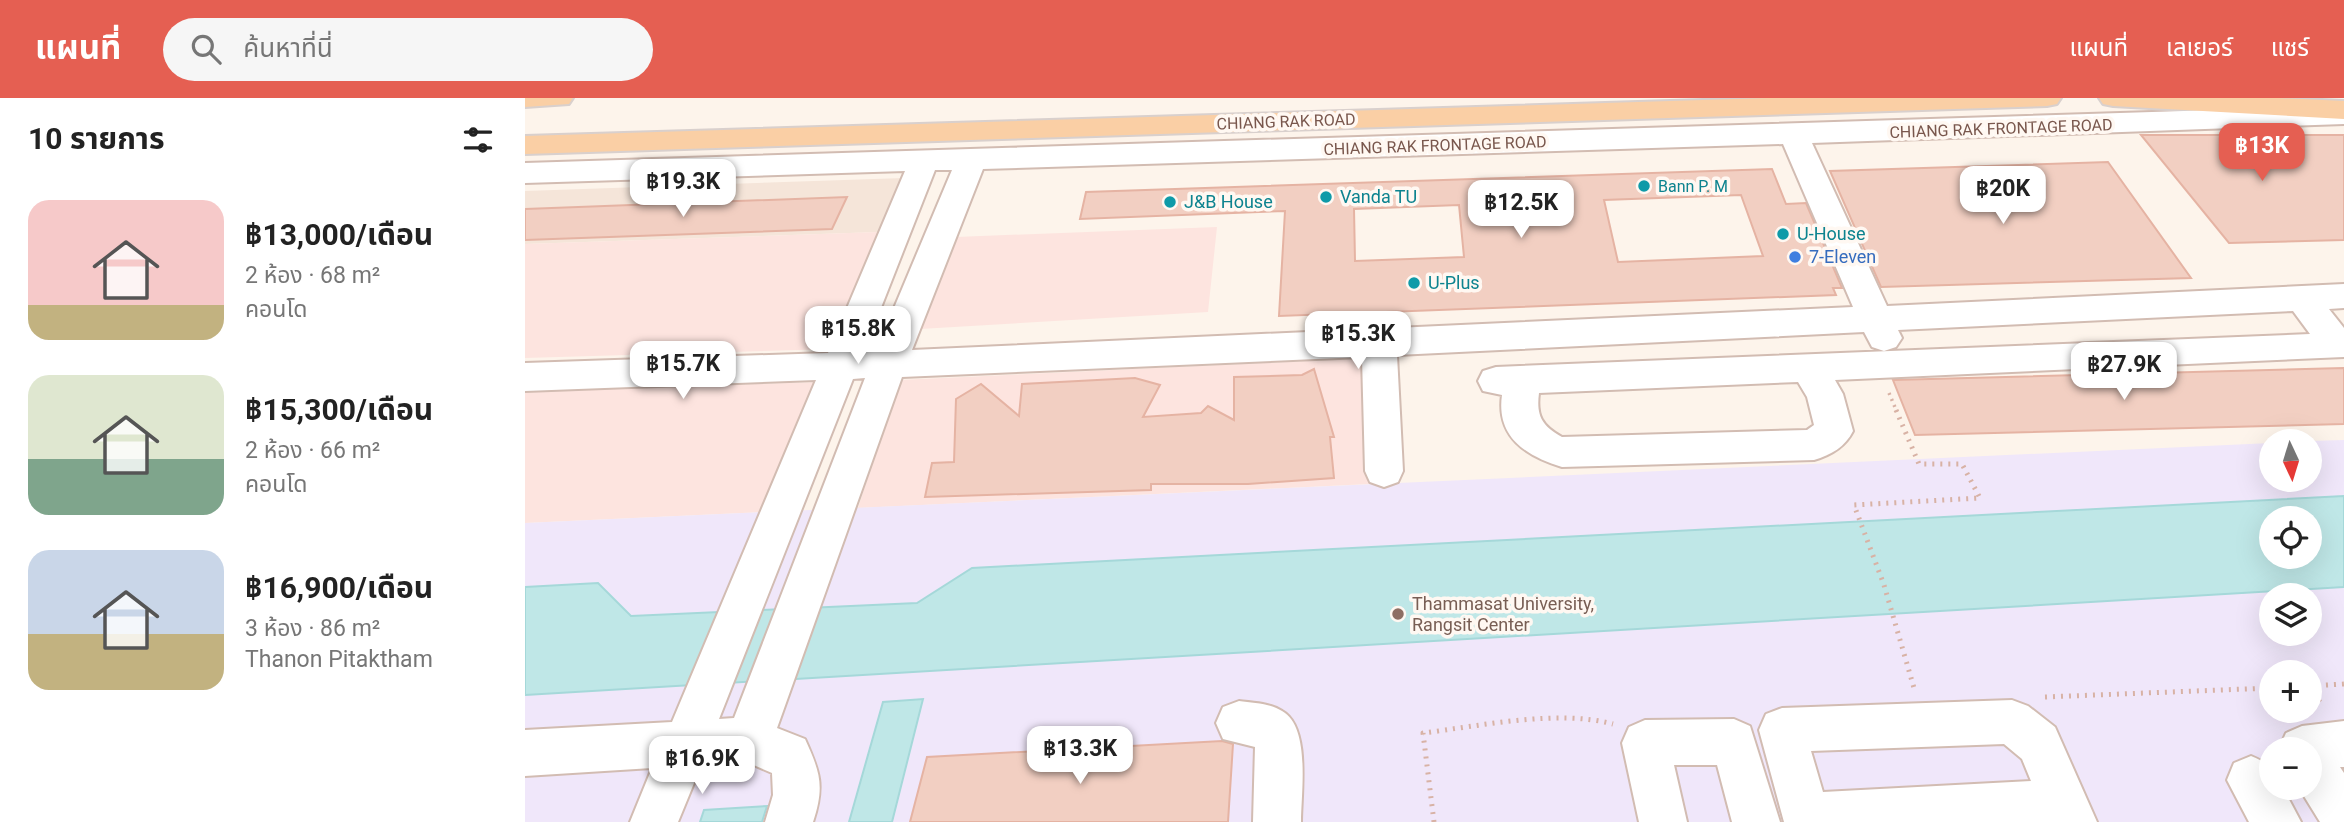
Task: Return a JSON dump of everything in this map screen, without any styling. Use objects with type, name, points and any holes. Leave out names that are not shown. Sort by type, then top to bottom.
[{"type":"main road","points":[[525,99],[559,98]]},
{"type":"main road","name":"CHIANG RAK ROAD","points":[[525,145],[2047,98]]},
{"type":"main road","points":[[2113,98],[2344,112]]},
{"type":"street","name":"CHIANG RAK FRONTAGE ROAD","points":[[525,173],[972,159],[1799,146],[2087,125],[2344,112]]},
{"type":"street","points":[[2087,125],[2094,133],[2344,125]]},
{"type":"street","points":[[1799,146],[1875,318],[1880,364]]},
{"type":"street","points":[[754,726],[888,365],[972,159]]},
{"type":"street","points":[[654,822],[923,161]]},
{"type":"street","points":[[525,377],[839,368],[2344,296]]},
{"type":"street","points":[[1807,367],[1825,394],[1834,431],[1814,445],[1562,452],[1542,446],[1529,436],[1518,413],[1511,380],[1807,367],[2338,346],[2301,297]]},
{"type":"street","points":[[1379,342],[1384,471]]},
{"type":"street","points":[[2012,722],[2039,743],[2069,813],[1807,820],[1783,730],[1926,725],[2012,722]]},
{"type":"street","points":[[1239,723],[1268,727],[1278,739],[1277,822]]},
{"type":"street","points":[[525,753],[754,726],[788,755],[799,778],[798,796],[789,822]]},
{"type":"street","points":[[1663,822],[1645,743],[1734,742],[1756,822]]},
{"type":"street","points":[[2322,747],[2344,744]]},
{"type":"street","points":[[2251,780],[2277,822]]},
{"type":"street","points":[[2322,781],[2344,817]]},
{"type":"path","points":[[1880,364],[1871,380],[1884,379],[1919,464],[1962,464],[1980,498],[1854,505],[1884,585],[1926,725]]},
{"type":"path","points":[[2322,685],[2344,684]]},
{"type":"path","points":[[2033,698],[2259,689]]},
{"type":"path","points":[[1434,822],[1423,733],[1605,719],[1645,743]]},
{"type":"shaded area","points":[[904,178],[878,232],[525,244],[525,191]]},
{"type":"shaded area","points":[[1217,227],[1208,312],[920,329],[956,237]]},
{"type":"shaded area","points":[[878,232],[834,349],[525,358],[525,244]]},
{"type":"shaded area","points":[[1370,358],[1369,484],[858,508],[899,380]]},
{"type":"shaded area","points":[[821,382],[765,512],[525,523],[525,391]]},
{"type":"shaded area","name":"Thammasat University, Rangsit Center","points":[[2344,440],[2344,822],[525,822],[525,523],[2259,444],[2259,492],[2322,492],[2322,441]]},
{"type":"water","points":[[2344,496],[2344,587],[2322,588],[2322,583],[2259,583],[2259,592],[525,695],[525,587],[598,583],[631,616],[917,603],[972,568]]},
{"type":"water","points":[[923,699],[892,822],[849,822],[883,702]]},
{"type":"water","points":[[767,806],[762,822],[700,822],[704,810]]},
{"type":"building","points":[[2141,135],[2344,135],[2344,240],[2229,243]]},
{"type":"building","points":[[2108,162],[2191,278],[1881,287],[1830,171]]},
{"type":"building","points":[[1772,169],[1786,204],[1806,203],[1842,288],[1833,288],[1836,295],[1279,316],[1285,211],[1080,219],[1086,192]],"holes":[[[1741,195],[1763,256],[1618,262],[1604,200]],[[1459,205],[1464,257],[1355,261],[1354,209]]]},
{"type":"building","points":[[847,197],[832,229],[525,240],[525,209]]},
{"type":"building","points":[[2344,368],[2344,424],[1915,435],[1893,380]]},
{"type":"building","points":[[1314,369],[1334,437],[1330,437],[1334,478],[1248,484],[1151,484],[1151,490],[925,497],[932,463],[954,462],[956,399],[981,384],[1019,416],[1022,384],[1135,378],[1160,385],[1143,417],[1201,413],[1208,406],[1234,420],[1234,377],[1302,375]]},
{"type":"building","points":[[1222,741],[1233,744],[1228,822],[910,822],[927,757]]},
{"type":"place","name":"Bann P. M","points":[[1644,186]]},
{"type":"place","name":"Vanda TU","points":[[1326,197]]},
{"type":"place","name":"J&B House","points":[[1170,202]]},
{"type":"place","name":"U-House","points":[[1783,234]]},
{"type":"place","name":"7-Eleven","points":[[1795,257]]},
{"type":"place","name":"U-Plus","points":[[1414,283]]},
{"type":"place","name":"Thammasat University, Rangsit Center","points":[[1398,614]]}]
